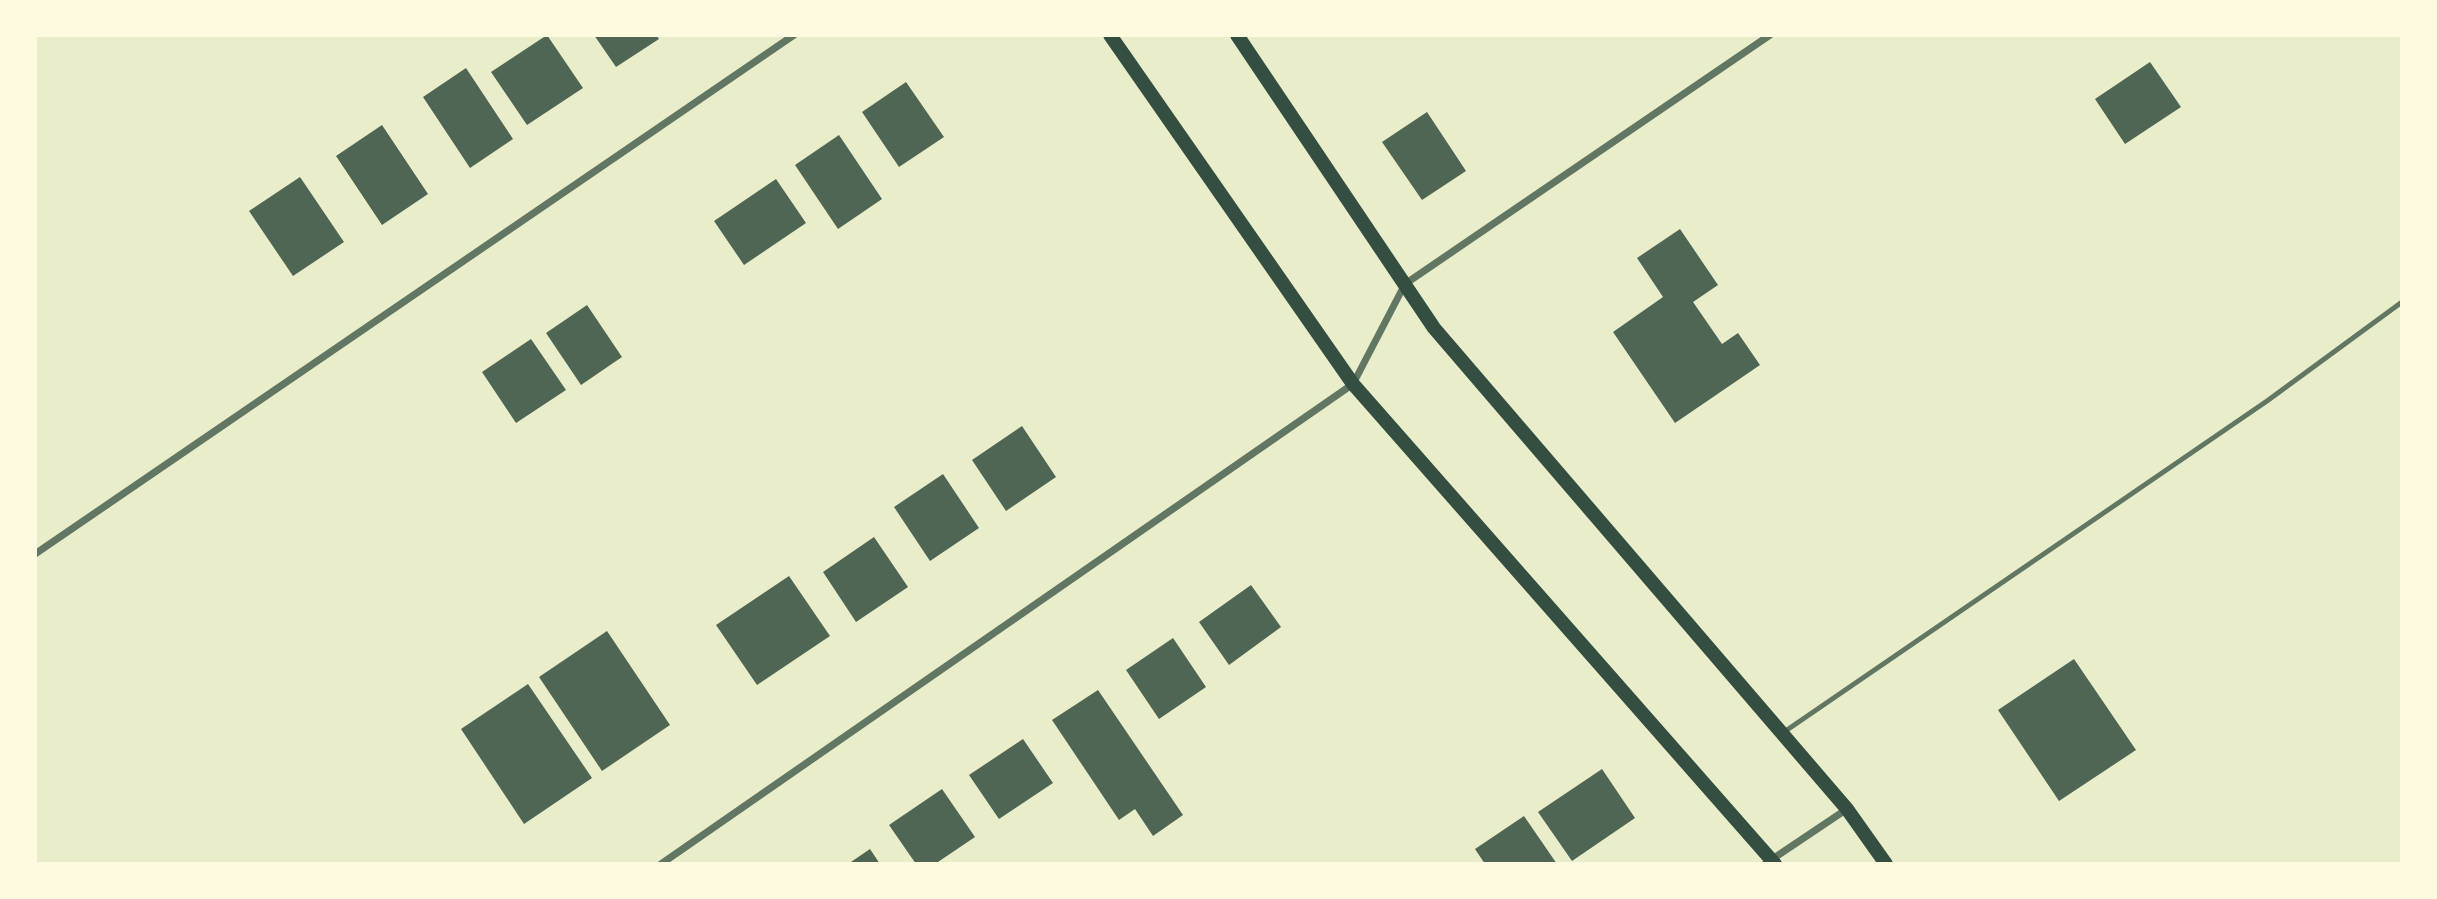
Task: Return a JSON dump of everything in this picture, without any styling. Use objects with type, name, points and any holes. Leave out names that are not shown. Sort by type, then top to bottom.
[{"type":"main road","points":[[1110,35],[1353,384],[1771,863]]},
{"type":"main road","points":[[1237,35],[1434,328],[1847,809],[1886,864]]},
{"type":"street","points":[[35,554],[794,35]]},
{"type":"street","points":[[661,864],[1353,384],[1405,284],[1770,35]]},
{"type":"street","points":[[1771,863],[1847,809]]},
{"type":"lane","points":[[1781,734],[2267,401],[2402,302]]},
{"type":"building","points":[[547,35],[583,88],[527,125],[491,72]]},
{"type":"building","points":[[594,35],[656,35],[659,39],[616,67]]},
{"type":"building","points":[[2150,62],[2181,107],[2125,144],[2095,99]]},
{"type":"building","points":[[466,68],[513,139],[470,168],[423,97]]},
{"type":"building","points":[[906,82],[944,137],[899,167],[862,112]]},
{"type":"building","points":[[1427,112],[1466,171],[1422,200],[1382,142]]},
{"type":"building","points":[[382,125],[428,194],[382,225],[336,156]]},
{"type":"building","points":[[839,135],[882,199],[838,229],[795,165]]},
{"type":"building","points":[[300,177],[344,242],[293,276],[249,211]]},
{"type":"building","points":[[776,179],[806,223],[744,265],[714,221]]},
{"type":"building","points":[[1680,229],[1718,285],[1693,302],[1722,344],[1738,333],[1760,365],[1675,423],[1613,332],[1663,297],[1637,258]]},
{"type":"building","points":[[587,305],[622,357],[581,385],[546,333]]},
{"type":"building","points":[[531,339],[566,390],[516,423],[482,372]]},
{"type":"building","points":[[1022,426],[1056,477],[1006,511],[972,460]]},
{"type":"building","points":[[943,474],[979,528],[930,561],[894,507]]},
{"type":"building","points":[[874,537],[908,587],[856,622],[823,572]]},
{"type":"building","points":[[789,576],[830,636],[757,685],[716,625]]},
{"type":"building","points":[[1251,585],[1281,627],[1229,665],[1199,622]]},
{"type":"building","points":[[607,631],[670,725],[602,771],[539,677]]},
{"type":"building","points":[[1173,638],[1206,687],[1159,719],[1126,670]]},
{"type":"building","points":[[2074,659],[2136,750],[2059,801],[1998,710]]},
{"type":"building","points":[[528,684],[592,778],[524,824],[461,729]]},
{"type":"building","points":[[1098,690],[1183,815],[1153,836],[1135,809],[1119,820],[1052,720]]},
{"type":"building","points":[[1023,739],[1053,783],[999,819],[969,775]]},
{"type":"building","points":[[1602,769],[1635,818],[1572,861],[1538,812]]},
{"type":"building","points":[[942,789],[975,837],[935,864],[916,864],[889,825]]},
{"type":"building","points":[[1524,816],[1557,864],[1485,864],[1475,849]]},
{"type":"building","points":[[870,849],[880,864],[848,864]]}]
